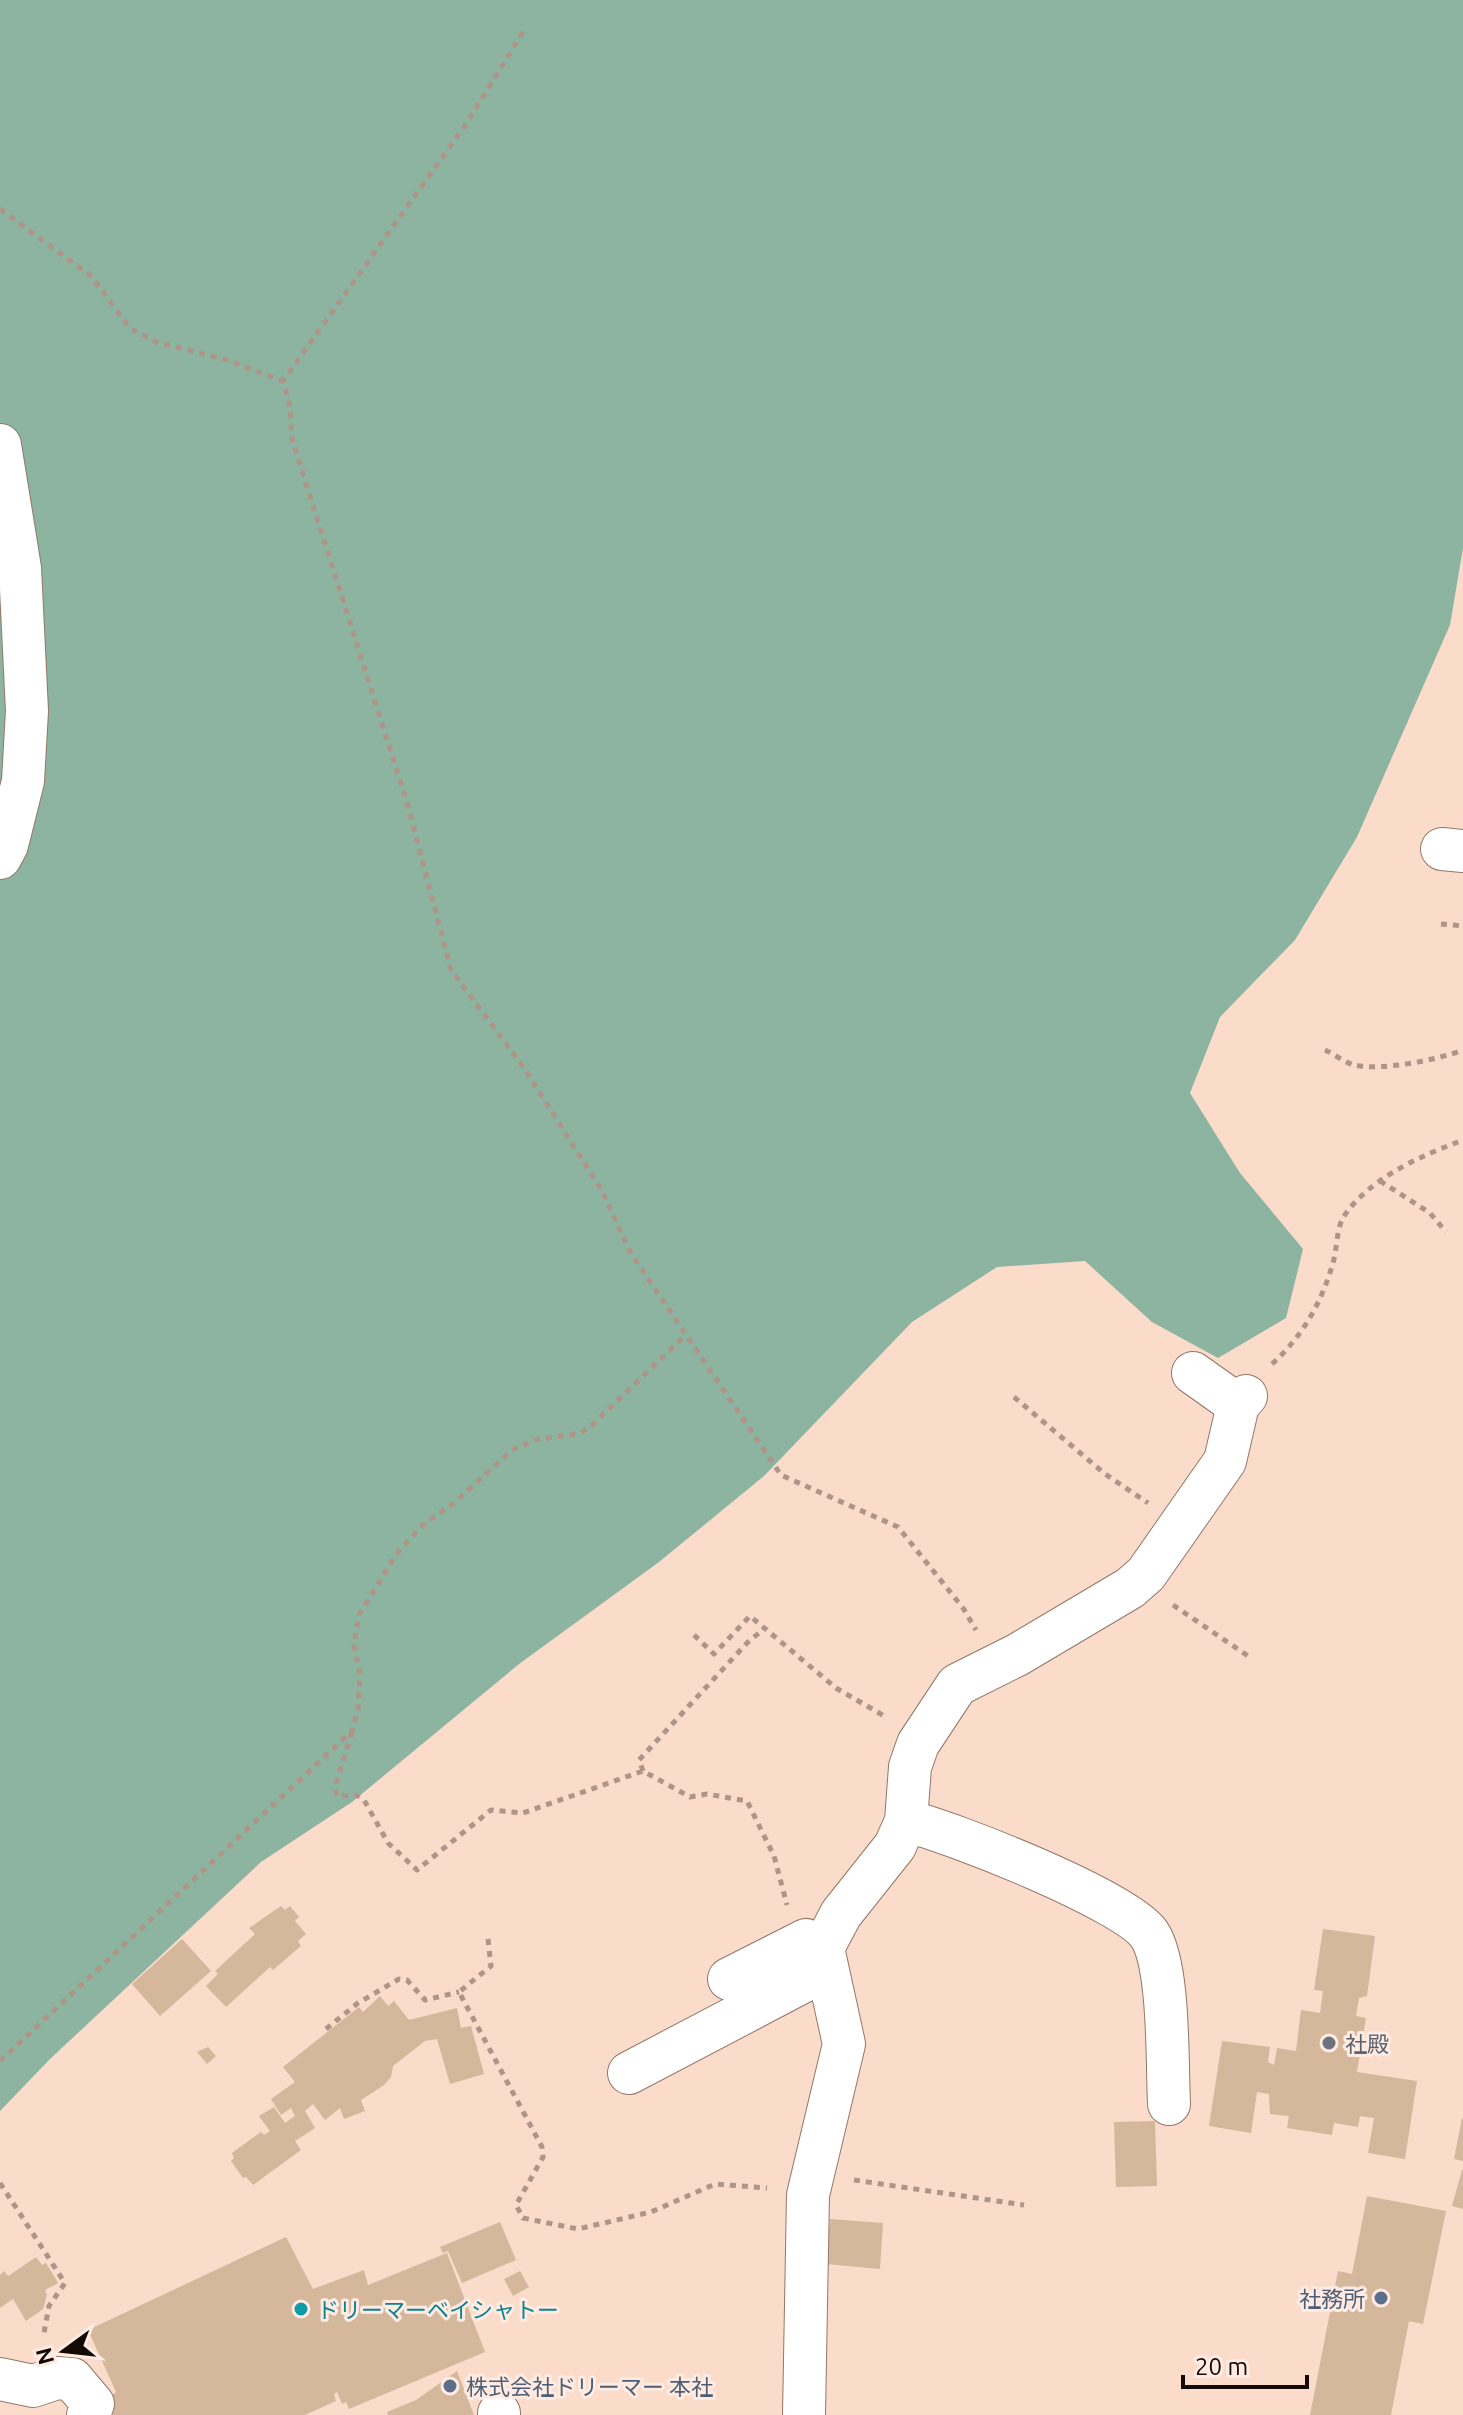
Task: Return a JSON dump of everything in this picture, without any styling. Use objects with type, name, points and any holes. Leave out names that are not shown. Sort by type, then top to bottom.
[{"type":"street","points":[[0,445],[20,568],[27,711],[23,781],[7,845],[0,858]]},
{"type":"street","points":[[629,2073],[816,1954],[841,1914],[895,1846],[906,1821],[910,1767],[923,1736],[957,1685],[1130,1588],[1146,1574],[1225,1461],[1242,1400],[1193,1373]]},
{"type":"street","points":[[906,1821],[941,1829],[1112,1905],[1149,1934],[1162,1971],[1169,2104]]},
{"type":"street","points":[[729,1979],[816,1954]]},
{"type":"street","points":[[804,2415],[810,2184],[844,2044],[816,1954]]},
{"type":"street","points":[[17,2382],[72,2379],[93,2404],[88,2415]]},
{"type":"path","points":[[283,381],[464,127],[523,32]]},
{"type":"path","points":[[0,209],[91,276],[130,328],[156,342],[224,359],[283,381]]},
{"type":"path","points":[[283,381],[290,407],[292,439],[408,806],[451,970],[524,1068],[602,1191],[630,1252],[781,1475],[898,1527],[963,1608],[995,1666]]},
{"type":"path","points":[[1441,924],[1463,926]]},
{"type":"path","points":[[1325,1050],[1353,1065],[1372,1066],[1440,1059],[1463,1050]]},
{"type":"path","points":[[1242,1400],[1313,1315],[1327,1283],[1342,1218],[1380,1181],[1428,1154],[1463,1140]]},
{"type":"path","points":[[1380,1181],[1430,1213],[1446,1232]]},
{"type":"path","points":[[643,1771],[523,1813],[491,1810],[417,1870],[388,1843],[364,1800],[356,1795],[337,1796],[335,1787],[358,1709],[360,1675],[354,1645],[359,1615],[397,1553],[425,1523],[454,1503],[512,1450],[535,1440],[581,1433],[593,1424],[686,1335]]},
{"type":"path","points":[[1014,1397],[1105,1474],[1182,1526]]},
{"type":"path","points":[[1146,1574],[1171,1604],[1251,1658]]},
{"type":"path","points":[[694,1635],[714,1654],[750,1616],[836,1688],[923,1736]]},
{"type":"path","points":[[765,1628],[657,1737],[639,1760],[643,1771],[690,1797],[707,1794],[747,1801],[816,1954]]},
{"type":"path","points":[[0,2061],[352,1731]]},
{"type":"path","points":[[326,2029],[358,2003],[399,1979],[407,1980],[425,2000],[459,1992],[491,1966],[488,1939]]},
{"type":"path","points":[[459,1992],[542,2147],[543,2157],[516,2205],[523,2218],[578,2229],[651,2212],[715,2184],[733,2183],[810,2184],[1024,2205]]},
{"type":"path","points":[[0,2183],[65,2283],[49,2306],[17,2382]]},
{"type":"green space","points":[[0,0],[1463,0],[1463,548],[1450,625],[1357,837],[1295,940],[1220,1017],[1190,1093],[1240,1173],[1303,1249],[1286,1318],[1218,1358],[1152,1322],[1085,1261],[997,1267],[912,1322],[764,1476],[659,1562],[519,1664],[352,1802],[261,1862],[50,2059],[0,2111]]},
{"type":"building","points":[[281,1906],[285,1910],[290,1906],[299,1917],[295,1921],[306,1934],[298,1941],[301,1946],[273,1970],[270,1967],[226,2007],[206,1986],[218,1974],[215,1971],[255,1934],[249,1928]]},
{"type":"building","name":"社殿","points":[[1323,1929],[1375,1936],[1367,1996],[1359,1998],[1356,2016],[1366,2018],[1357,2072],[1417,2081],[1405,2159],[1368,2153],[1374,2118],[1360,2116],[1358,2127],[1334,2123],[1332,2135],[1287,2128],[1289,2116],[1270,2114],[1269,2094],[1257,2092],[1251,2133],[1209,2126],[1222,2041],[1270,2047],[1268,2062],[1274,2065],[1277,2048],[1296,2051],[1301,2010],[1320,2013],[1323,1991],[1314,1990]]},
{"type":"building","points":[[182,1939],[211,1971],[160,2016],[132,1984]]},
{"type":"building","points":[[380,1996],[388,2006],[394,2001],[409,2020],[457,2008],[461,2028],[471,2026],[484,2074],[450,2084],[437,2039],[425,2041],[393,2066],[391,2077],[384,2085],[361,2100],[365,2111],[344,2119],[340,2108],[325,2120],[313,2104],[305,2111],[315,2128],[295,2141],[301,2150],[253,2185],[246,2177],[243,2178],[231,2161],[234,2158],[232,2153],[261,2132],[264,2135],[270,2131],[259,2116],[274,2107],[285,2123],[295,2116],[291,2108],[281,2115],[271,2099],[295,2082],[283,2067],[359,2007],[363,2012]]},
{"type":"building","points":[[208,2047],[216,2056],[207,2064],[197,2052]]},
{"type":"building","points":[[1463,2118],[1463,2161],[1454,2159]]},
{"type":"building","points":[[1155,2121],[1157,2186],[1116,2187],[1114,2122]]},
{"type":"building","points":[[1463,2170],[1463,2209],[1452,2206]]},
{"type":"building","name":"社務所","points":[[1367,2196],[1446,2211],[1423,2324],[1409,2321],[1391,2415],[1310,2415],[1338,2271],[1352,2274]]},
{"type":"building","points":[[830,2219],[883,2223],[880,2269],[826,2264]]},
{"type":"building","points":[[500,2222],[516,2260],[462,2283],[448,2251],[443,2253],[440,2247]]},
{"type":"building","name":"ドリーマーベイシャトー","points":[[286,2237],[313,2289],[364,2270],[368,2285],[447,2253],[485,2352],[349,2409],[346,2402],[342,2404],[337,2392],[334,2394],[336,2401],[305,2415],[113,2415],[106,2399],[116,2392],[88,2330]]},
{"type":"building","points":[[36,2257],[42,2265],[46,2263],[58,2283],[45,2290],[47,2295],[43,2309],[26,2321],[13,2299],[0,2308],[0,2275],[4,2271],[8,2276]]},
{"type":"building","points":[[520,2271],[529,2287],[513,2296],[504,2279]]},
{"type":"building","name":"株式会社ドリーマー 本社","points":[[457,2371],[474,2415],[388,2415],[387,2412],[416,2400]]},
{"type":"place","name":"社殿","points":[[1329,2043]]},
{"type":"place","name":"社務所","points":[[1381,2298]]},
{"type":"place","name":"ドリーマーベイシャトー","points":[[301,2309]]},
{"type":"place","name":"株式会社ドリーマー 本社","points":[[450,2386]]}]
